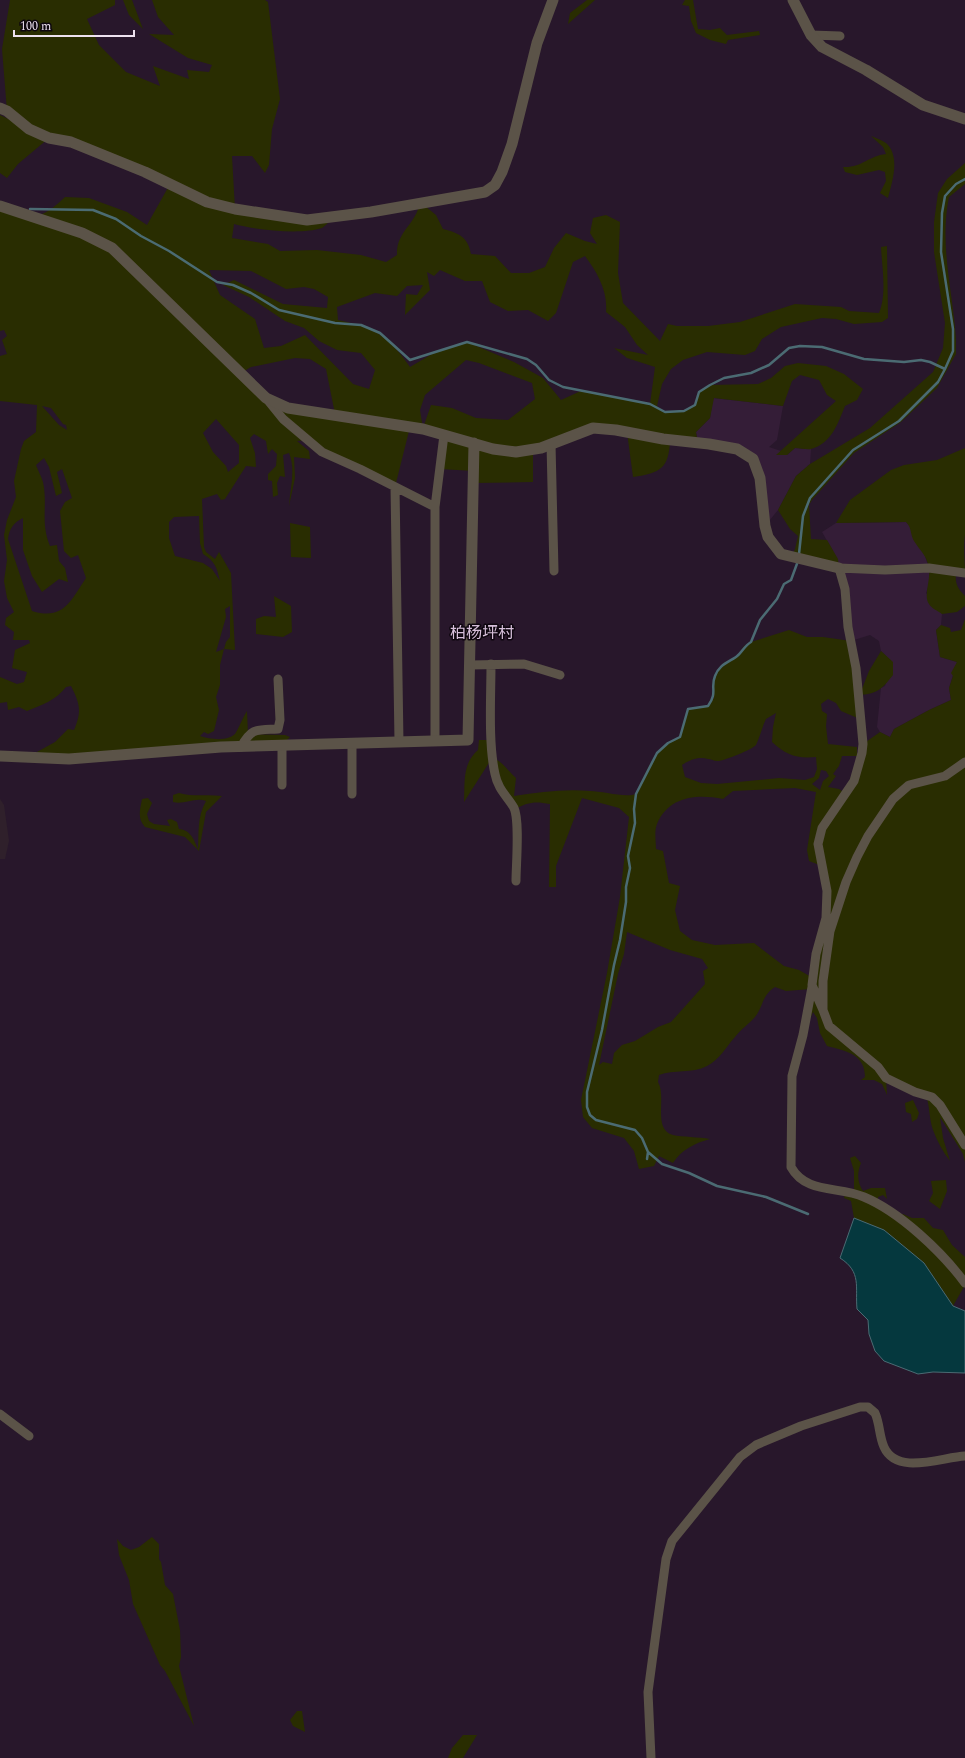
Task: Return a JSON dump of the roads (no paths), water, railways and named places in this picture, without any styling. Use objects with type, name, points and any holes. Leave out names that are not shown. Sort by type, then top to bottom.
[{"type":"street","points":[[0,108],[7,111],[29,129],[49,138],[71,142],[145,172],[207,202],[235,209],[307,220],[371,212],[485,192],[495,185],[502,172],[512,144],[537,43],[553,0]]},
{"type":"street","points":[[794,0],[811,35],[822,47],[866,70],[922,105],[965,119]]},
{"type":"street","points":[[811,35],[840,36]]},
{"type":"street","points":[[0,206],[82,234],[112,248],[266,398],[283,419],[322,452],[435,507]]},
{"type":"street","points":[[266,398],[288,408],[423,429],[493,449],[516,452],[541,448],[593,428],[616,430],[663,439],[709,444],[737,449],[753,460],[760,478],[765,526],[768,537],[781,554],[791,558],[839,568],[885,570],[929,568],[965,573]]},
{"type":"street","points":[[435,741],[435,507],[444,435]]},
{"type":"street","points":[[0,756],[69,759],[282,745],[468,740],[474,443]]},
{"type":"street","points":[[551,444],[554,571]]},
{"type":"street","points":[[395,487],[399,742]]},
{"type":"street","points":[[839,568],[845,588],[848,627],[856,668],[863,744],[854,781],[822,828],[818,844],[827,891],[826,918],[816,954],[803,1035],[792,1076],[791,1167],[796,1176],[806,1184],[864,1197],[884,1208],[933,1245],[965,1283]]},
{"type":"street","points":[[491,664],[492,757],[495,776],[503,795],[514,809],[517,831],[516,882]]},
{"type":"street","points":[[470,665],[524,664],[560,675]]},
{"type":"street","points":[[241,747],[248,734],[256,731],[278,729],[280,720],[278,679]]},
{"type":"street","points":[[352,743],[352,794]]},
{"type":"street","points":[[282,745],[282,785]]},
{"type":"street","points":[[823,1010],[823,981],[830,931],[854,863],[868,836],[893,798],[909,785],[945,776],[965,762]]},
{"type":"street","points":[[812,985],[829,1026],[878,1068],[886,1078],[915,1092],[932,1097],[944,1112],[965,1145]]},
{"type":"street","points":[[651,1758],[648,1692],[669,1546],[686,1523],[745,1452],[756,1445],[788,1431],[864,1406],[872,1409],[875,1413],[884,1446],[897,1460],[914,1463],[965,1456]]},
{"type":"street","points":[[0,1414],[30,1436]]},
{"type":"waterway","points":[[799,554],[803,516],[810,498],[853,450],[899,421],[938,382],[953,351],[953,329],[941,252],[942,213],[945,196],[956,184],[965,179]]},
{"type":"waterway","points":[[30,209],[93,210],[116,219],[217,282],[233,285],[251,293],[279,310],[335,323],[361,325],[380,333],[410,360],[467,342],[527,359],[536,365],[549,380],[563,387],[650,404],[665,412],[684,411],[695,405],[699,392],[710,385],[724,378],[751,373],[769,365],[789,348],[800,346],[822,347],[864,359],[904,362],[921,360],[930,362],[945,369]]},
{"type":"waterway","points":[[647,1159],[648,1152],[642,1138],[635,1130],[596,1120],[590,1115],[587,1107],[587,1092],[602,1030],[626,902],[626,887],[630,868],[628,856],[635,823],[634,809],[636,794],[657,753],[668,743],[680,737],[688,709],[708,706],[713,697],[713,684],[717,672],[751,642],[760,620],[777,599],[784,584],[791,580],[798,561]]},
{"type":"waterway","points":[[648,1152],[662,1164],[689,1173],[717,1186],[766,1197],[808,1214]]},
{"type":"district","name":"柏杨坪村","points":[[482,633]]}]
